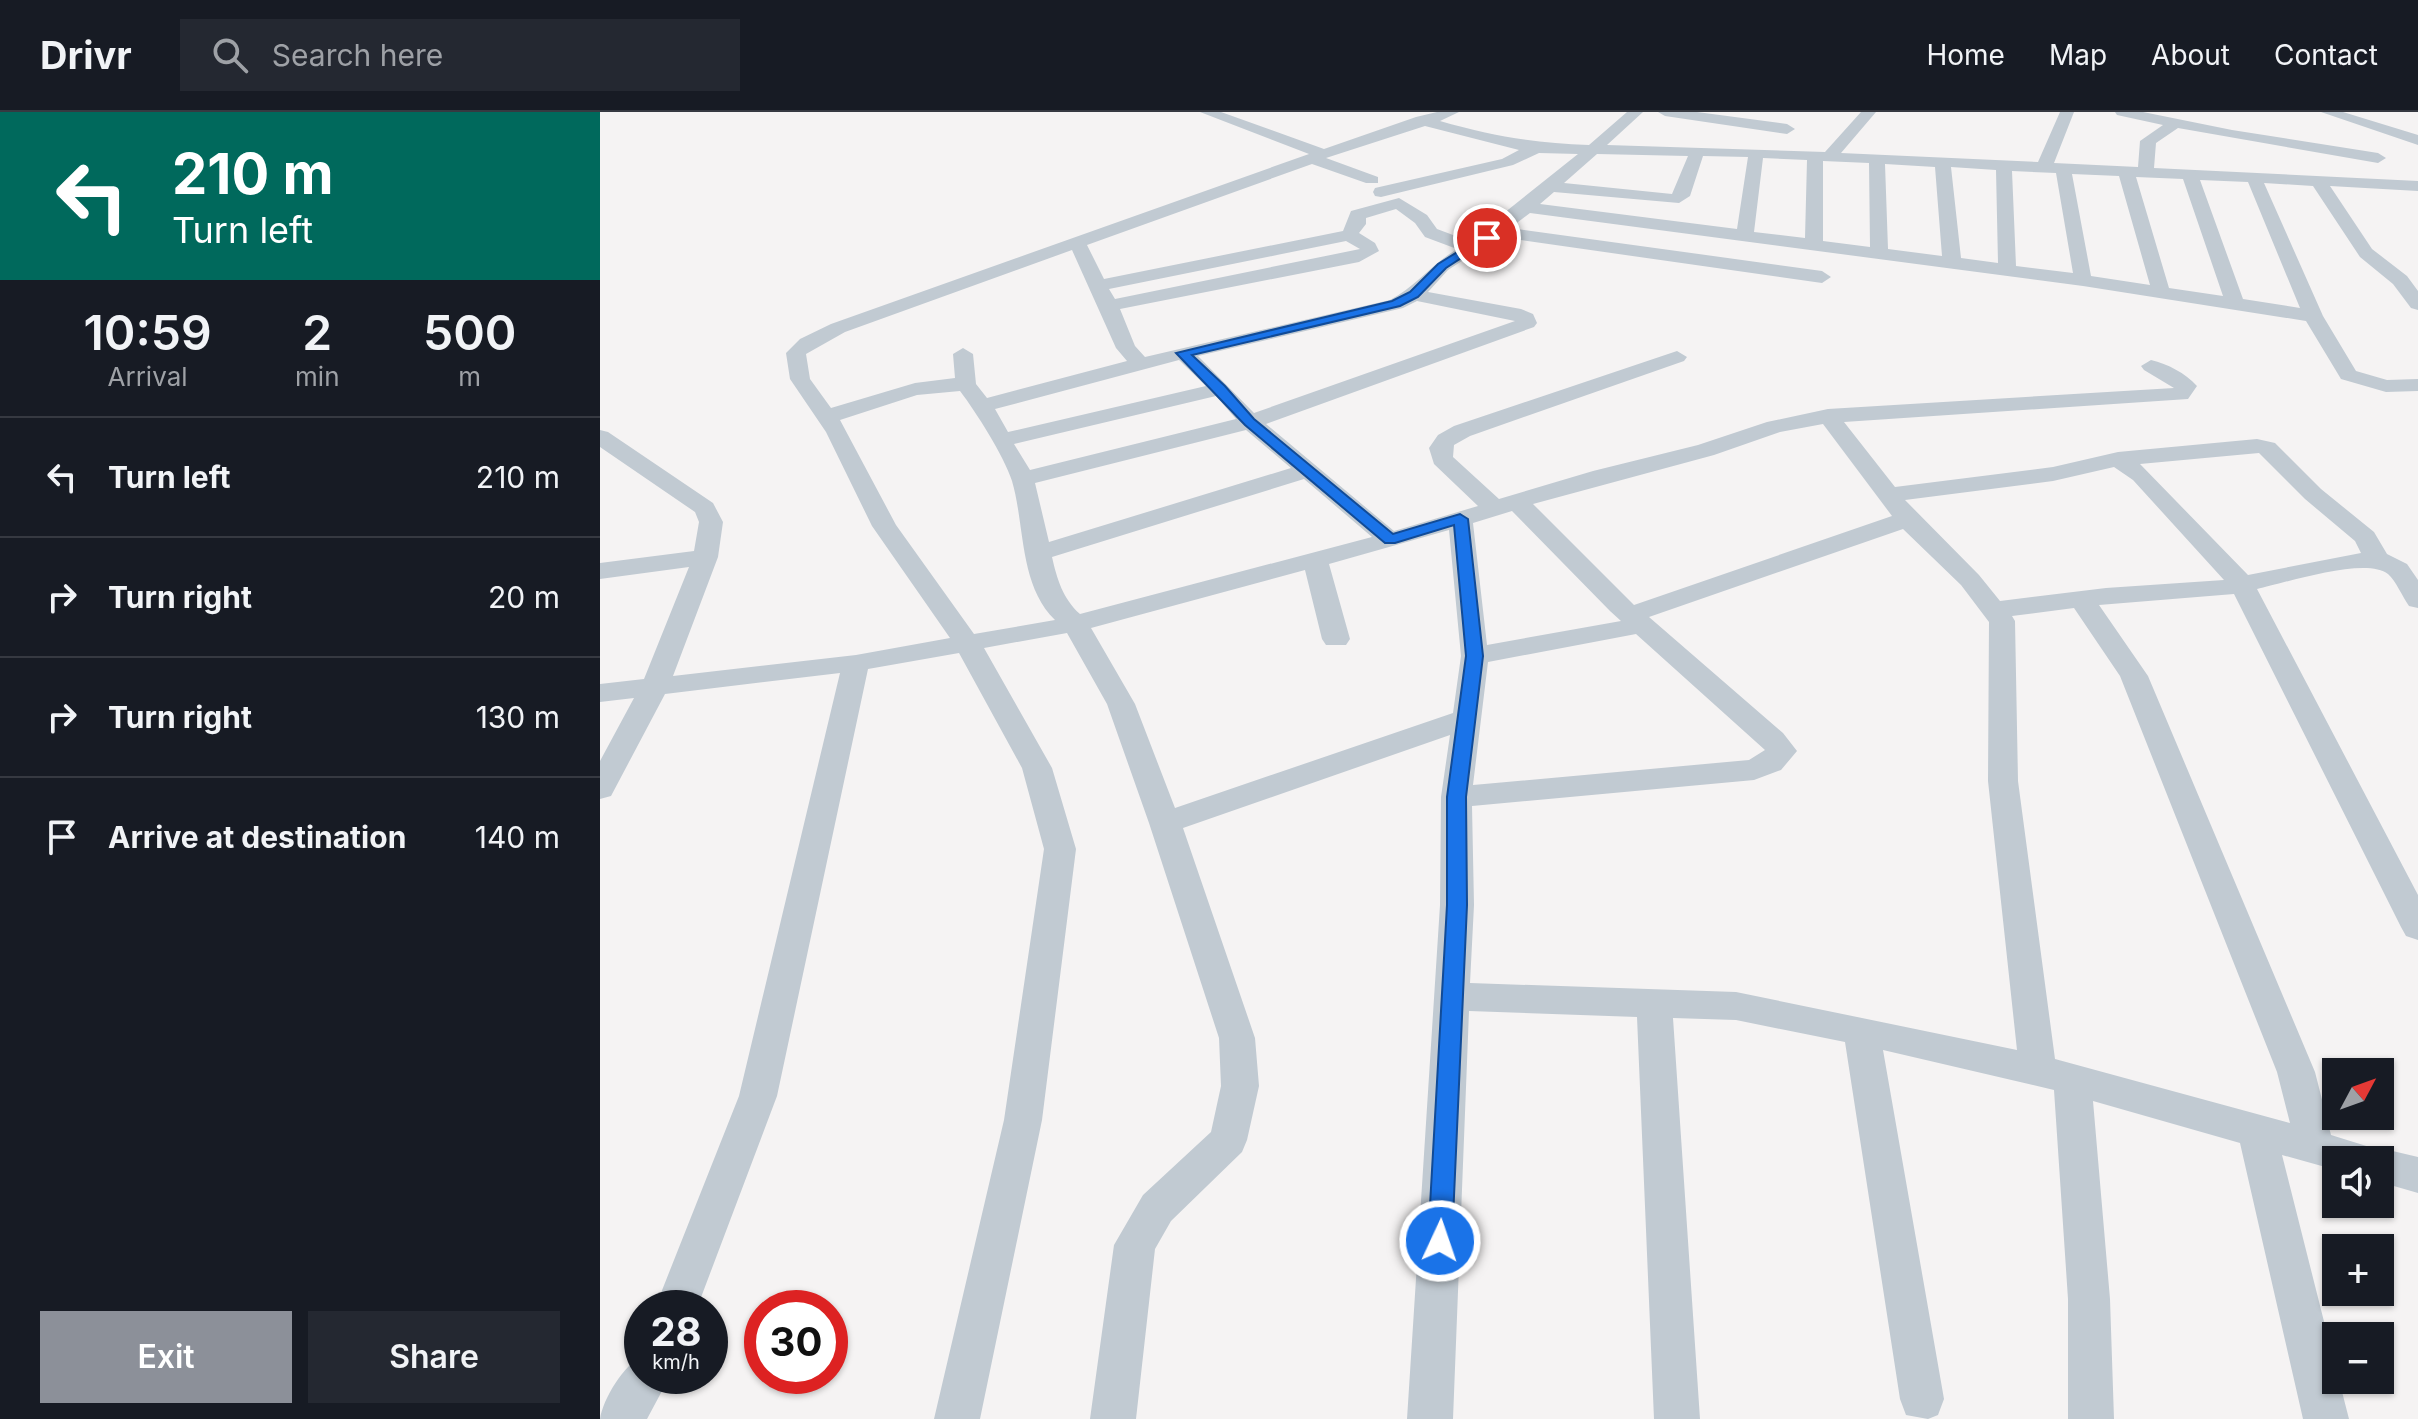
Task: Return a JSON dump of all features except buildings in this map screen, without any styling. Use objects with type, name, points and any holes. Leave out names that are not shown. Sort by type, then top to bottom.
[{"type":"street","points":[[1207,112],[1372,180]]},
{"type":"street","points":[[1397,112],[1497,142],[1587,151],[1756,153],[2254,178],[2284,162],[2378,158]]},
{"type":"street","points":[[957,1419],[1023,1120],[1060,849],[1037,768],[968,644],[884,526],[827,417],[800,379],[796,353],[807,343],[838,328],[1319,156],[1452,112]]},
{"type":"street","points":[[982,406],[1183,353],[1376,310],[1414,295],[1442,266],[1526,207],[1587,151],[1636,112]]},
{"type":"street","points":[[1665,112],[1787,129]]},
{"type":"street","points":[[1814,244],[1822,156],[1869,112]]},
{"type":"street","points":[[2044,167],[2067,112]]},
{"type":"street","points":[[2122,112],[2196,128],[2284,162],[2318,181],[2418,186]]},
{"type":"street","points":[[2328,112],[2418,140]]},
{"type":"street","points":[[2196,128],[2215,117]]},
{"type":"street","points":[[2146,172],[2148,141],[2176,123]]},
{"type":"street","points":[[1470,248],[1431,233],[1421,219],[1381,192],[1494,166],[1537,148]]},
{"type":"street","points":[[1547,186],[1673,199],[1682,196],[1697,152]]},
{"type":"street","points":[[1745,236],[1756,153]]},
{"type":"street","points":[[1877,159],[1879,253]]},
{"type":"street","points":[[1943,162],[1952,263]]},
{"type":"street","points":[[2004,165],[2007,270]]},
{"type":"street","points":[[2063,168],[2083,280]]},
{"type":"street","points":[[2126,171],[2161,292]]},
{"type":"street","points":[[2190,175],[2235,303]]},
{"type":"street","points":[[2254,178],[2313,316],[2348,375],[2386,386],[2418,385]]},
{"type":"street","points":[[2318,181],[2366,253],[2400,280],[2418,304]]},
{"type":"street","points":[[1349,235],[1357,224],[1357,215],[1399,203]]},
{"type":"street","points":[[1526,207],[2083,280],[2313,316]]},
{"type":"street","points":[[1495,231],[1822,277]]},
{"type":"street","points":[[1100,285],[1349,235],[1369,247],[1370,251],[1353,258],[1108,306]]},
{"type":"street","points":[[1077,242],[1100,285],[1126,348],[1141,364]]},
{"type":"street","points":[[1023,479],[1250,422],[1527,323],[1526,318],[1514,313],[1414,295]]},
{"type":"street","points":[[1183,353],[1250,422],[1390,540]]},
{"type":"street","points":[[963,354],[966,385],[982,406],[1023,479],[1044,579],[1059,609],[1075,624],[1121,704],[1165,823],[1237,1038],[1240,1086],[1228,1140],[1157,1208],[1135,1245],[1113,1419]]},
{"type":"street","points":[[1456,797],[1754,770],[1770,763],[1782,751],[1507,506],[1442,459],[1440,448],[1446,440],[1462,431],[1677,357]]},
{"type":"street","points":[[600,693],[856,663],[1075,624],[1390,540],[1601,476],[1706,450],[1775,427],[1828,416],[2180,394],[2186,386],[2151,366]]},
{"type":"street","points":[[827,417],[931,385],[951,382],[966,385]]},
{"type":"street","points":[[1002,440],[1221,389]]},
{"type":"street","points":[[1828,416],[1907,519],[1970,580],[2002,621],[2003,781],[2055,1075],[2089,1299],[2091,1419]]},
{"type":"street","points":[[600,437],[705,508],[711,522],[705,557],[655,686],[600,789]]},
{"type":"street","points":[[1889,495],[2053,474],[2118,459],[2257,446],[2267,448],[2313,494],[2365,537],[2377,559]]},
{"type":"street","points":[[2118,459],[2141,475],[2242,584],[2418,927]]},
{"type":"street","points":[[1038,553],[1306,471]]},
{"type":"street","points":[[1430,1419],[1457,905],[1456,797],[1475,656],[1460,519]]},
{"type":"street","points":[[1475,656],[1636,620],[1907,519]]},
{"type":"street","points":[[600,571],[705,557]]},
{"type":"street","points":[[1994,610],[2242,584],[2351,561],[2377,559],[2398,569],[2418,600]]},
{"type":"street","points":[[1315,560],[1336,639]]},
{"type":"street","points":[[2083,601],[2134,676],[2296,1072],[2315,1148]]},
{"type":"street","points":[[683,1290],[758,1096],[856,663]]},
{"type":"street","points":[[1165,823],[1466,719]]},
{"type":"street","points":[[1452,996],[1736,1006],[2055,1075],[2322,1150]]},
{"type":"street","points":[[1654,1003],[1677,1419]]},
{"type":"street","points":[[1862,1032],[1922,1399]]},
{"type":"street","points":[[2257,1133],[2326,1419]]},
{"type":"street","points":[[2394,1169],[2418,1175]]},
{"type":"street","points":[[621,1419],[637,1394]]},
{"type":"route","points":[[1440,1241],[1457,905],[1456,797],[1475,656],[1460,519],[1390,540],[1250,422],[1183,353],[1396,304],[1414,295],[1442,266],[1487,238]]}]
